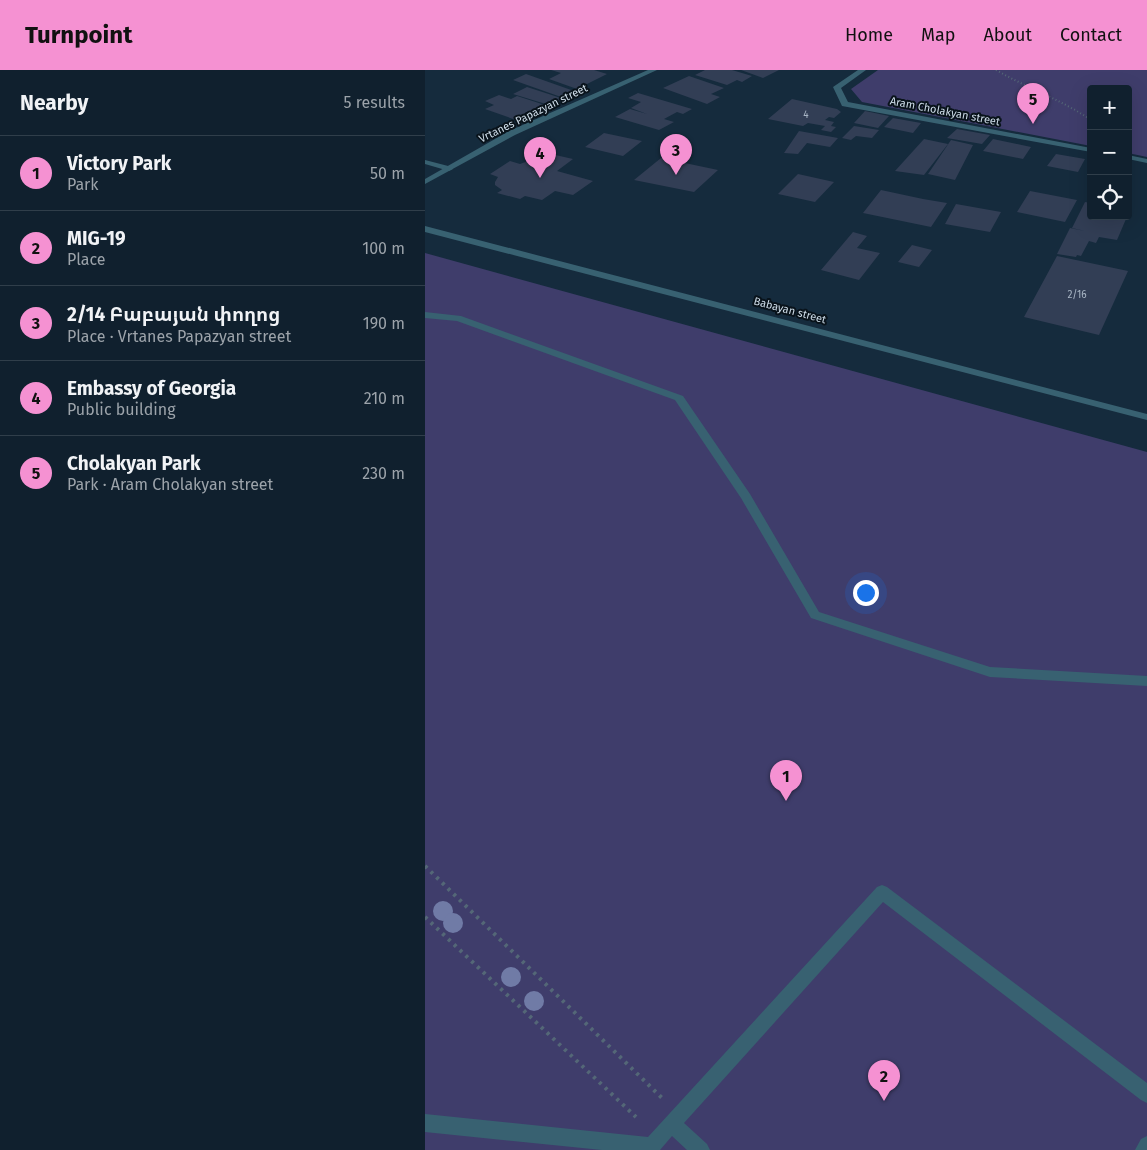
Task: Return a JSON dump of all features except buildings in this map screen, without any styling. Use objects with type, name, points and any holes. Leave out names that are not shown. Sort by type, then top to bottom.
[{"type":"street","name":"Vrtanes Papazyan street","points":[[425,182],[512,134],[654,70]]},
{"type":"street","name":"Aram Cholakyan street","points":[[863,70],[837,88],[845,104],[1087,149]]},
{"type":"street","points":[[1132,158],[1147,161]]},
{"type":"street","points":[[425,162],[449,169]]},
{"type":"street","name":"Babayan street","points":[[425,230],[694,297],[1147,417]]},
{"type":"street","points":[[425,315],[458,318],[679,398],[746,497],[815,615],[990,672],[1147,681]]},
{"type":"street","points":[[662,1134],[882,892],[1147,1094]]},
{"type":"street","points":[[425,1123],[662,1134],[701,1150]]},
{"type":"street","points":[[1144,1150],[1147,1145]]},
{"type":"path","points":[[996,70],[1087,117]]},
{"type":"path","points":[[425,866],[662,1134]]},
{"type":"path","points":[[425,916],[635,1116],[662,1134]]},
{"type":"shaded area","points":[[878,70],[1147,70],[1147,157],[1132,154],[1132,85],[1087,85],[1087,145],[862,102],[851,89]]},
{"type":"shaded area","points":[[425,253],[1147,452],[1147,1150],[425,1150]]},
{"type":"place","name":"Cholakyan Park","points":[[1033,124]]},
{"type":"place","name":"2/14 Բաբայան փողոց","points":[[676,175]]},
{"type":"place","name":"Embassy of Georgia","points":[[540,178]]},
{"type":"place","name":"Victory Park","points":[[786,801]]},
{"type":"place","name":"MIG-19","points":[[884,1101]]}]
